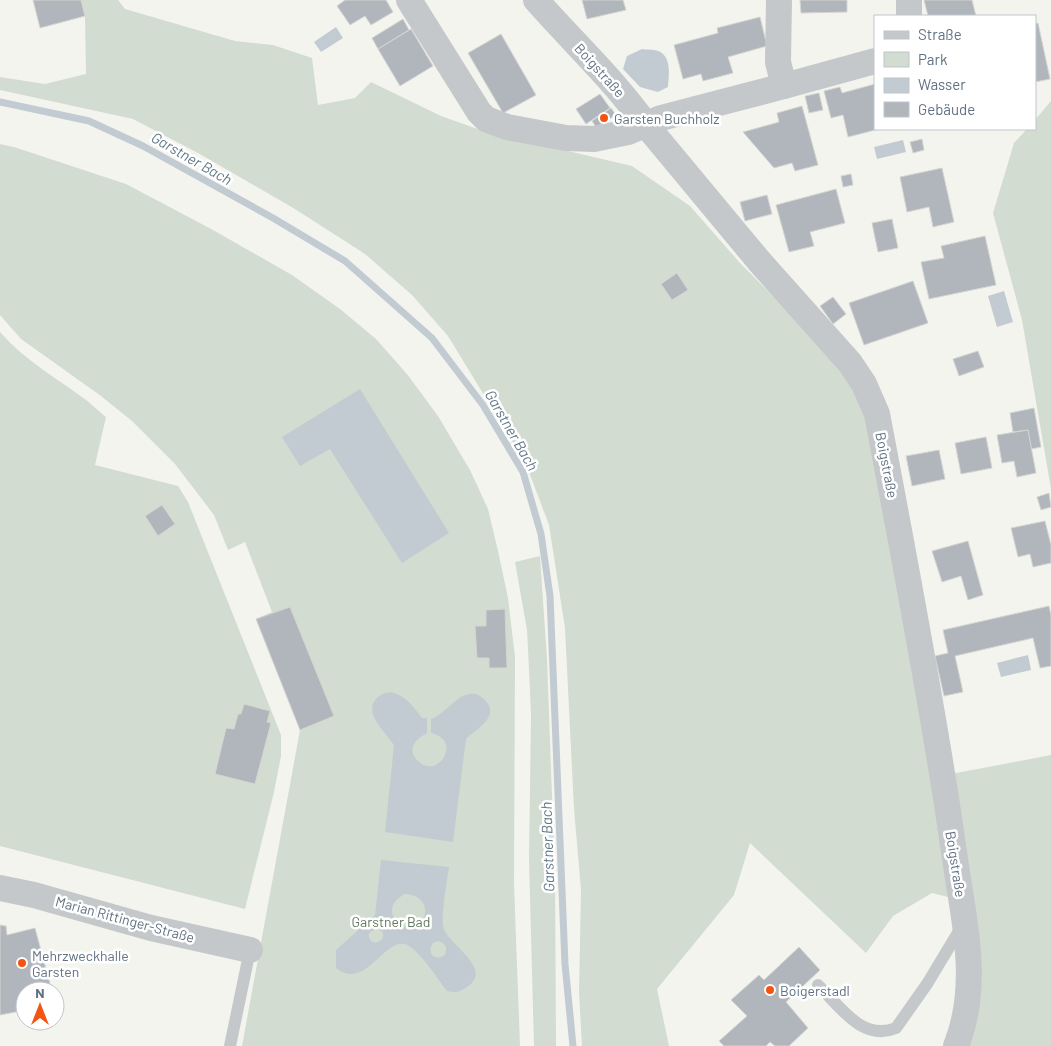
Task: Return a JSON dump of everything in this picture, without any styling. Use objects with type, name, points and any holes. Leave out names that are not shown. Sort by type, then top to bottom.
[{"type":"street","points":[[409,0],[479,112],[486,120],[507,127],[582,139],[610,137],[646,126],[661,118],[874,61]]},
{"type":"street","name":"Boigstraße","points":[[536,0],[614,84],[646,126],[759,261],[850,363],[864,384],[877,414],[924,659],[965,921],[970,967],[969,989],[961,1033],[956,1046]]},
{"type":"street","points":[[779,0],[778,62],[784,86]]},
{"type":"street","points":[[909,0],[909,15]]},
{"type":"street","name":"Marian Rittinger-Straße","points":[[0,888],[34,895],[151,928],[250,950]]},
{"type":"lane","points":[[818,985],[859,1026],[877,1032],[896,1028],[927,984],[965,921]]},
{"type":"lane","points":[[230,1046],[250,950]]},
{"type":"green space","points":[[81,0],[118,0],[125,9],[235,41],[273,45],[312,58],[318,105],[355,98],[371,82],[441,116],[486,132],[632,166],[690,206],[740,263],[808,331],[849,378],[869,421],[952,898],[932,893],[893,916],[866,953],[750,843],[734,895],[657,989],[669,1046],[582,1046],[579,992],[581,890],[574,809],[565,628],[549,525],[526,464],[448,336],[412,295],[365,254],[295,209],[198,153],[133,119],[0,90],[0,77],[45,84],[86,74],[85,16]]},
{"type":"green space","points":[[1051,101],[1051,489],[1022,320],[993,213],[1014,143],[1026,130],[1036,130],[1036,119]]},
{"type":"green space","name":"Garstner Bad","points":[[0,144],[126,184],[292,275],[340,309],[376,339],[407,374],[438,416],[470,470],[488,509],[508,598],[515,657],[514,884],[520,1046],[242,1046],[300,730],[256,619],[272,612],[245,542],[228,550],[214,515],[175,464],[132,421],[101,396],[21,339],[0,315]]},
{"type":"green space","points":[[0,332],[28,358],[106,417],[95,465],[178,486],[188,502],[281,735],[281,756],[274,792],[245,909],[0,846]]},
{"type":"green space","points":[[540,556],[547,659],[555,879],[556,1046],[534,1046],[529,860],[531,715],[527,630],[515,562]]},
{"type":"green space","points":[[1051,755],[1051,1046],[961,1046],[951,774]]},
{"type":"water","points":[[336,27],[343,38],[321,52],[314,42]]},
{"type":"water","points":[[642,49],[656,50],[666,57],[669,66],[668,87],[658,92],[640,87],[623,69],[627,56]]},
{"type":"water","points":[[903,140],[906,152],[877,159],[874,147]]},
{"type":"water","points":[[1004,291],[1013,322],[997,327],[988,296]]},
{"type":"water","points":[[360,389],[449,533],[402,563],[330,449],[300,466],[282,437]]},
{"type":"water","points":[[1028,655],[1031,670],[1001,677],[997,663]]},
{"type":"water","points":[[391,692],[405,699],[422,718],[427,718],[427,733],[414,744],[413,752],[417,760],[425,765],[432,766],[439,763],[444,757],[446,743],[441,737],[431,733],[431,719],[465,695],[474,694],[480,696],[489,706],[489,717],[481,727],[466,739],[453,842],[385,832],[394,745],[377,723],[372,711],[378,697]]},
{"type":"water","points":[[381,860],[449,867],[443,908],[443,924],[448,936],[474,968],[476,975],[472,983],[458,992],[447,991],[419,954],[409,946],[401,944],[393,947],[357,973],[347,974],[336,968],[336,950],[375,915]],"holes":[[[405,894],[421,900],[425,908],[424,917],[419,924],[412,927],[404,926],[393,916],[392,909],[396,901]],[[376,928],[380,930],[383,935],[382,940],[372,942],[369,938],[369,933]],[[438,941],[445,945],[446,949],[443,956],[433,956],[431,953],[433,943]]]},
{"type":"building","points":[[33,0],[81,0],[85,16],[40,28]]},
{"type":"building","points":[[345,0],[386,0],[393,12],[371,25],[365,16],[350,25],[337,6]]},
{"type":"building","points":[[582,0],[623,0],[626,10],[587,19]]},
{"type":"building","points":[[800,0],[847,0],[847,12],[801,13]]},
{"type":"building","points":[[924,0],[972,0],[976,15],[928,15]]},
{"type":"building","points":[[760,17],[767,46],[728,57],[733,73],[703,81],[701,74],[683,79],[674,45],[718,33],[717,28]]},
{"type":"building","points":[[403,19],[409,30],[378,49],[372,38]]},
{"type":"building","points":[[1038,23],[1050,79],[1036,82],[1036,24]]},
{"type":"building","points":[[411,29],[433,66],[400,86],[378,49]]},
{"type":"building","points":[[501,34],[536,95],[503,113],[468,53]]},
{"type":"building","points":[[874,84],[875,130],[848,137],[843,115],[831,118],[824,91],[840,87],[842,93]]},
{"type":"building","points":[[819,93],[823,110],[809,113],[805,96]]},
{"type":"building","points":[[600,94],[610,108],[586,124],[576,109]]},
{"type":"building","points":[[802,106],[818,165],[795,171],[792,163],[774,168],[743,132],[779,122],[777,113]]},
{"type":"building","name":"Garsten Buchholz","points":[[611,108],[616,115],[596,127],[592,121]]},
{"type":"building","points":[[922,139],[924,150],[913,153],[910,142]]},
{"type":"building","points":[[942,168],[954,222],[933,227],[929,207],[907,212],[900,177]]},
{"type":"building","points":[[851,174],[853,185],[843,187],[841,176]]},
{"type":"building","points":[[836,189],[845,223],[810,232],[814,246],[789,252],[776,205]]},
{"type":"building","points":[[767,195],[772,214],[745,221],[740,202]]},
{"type":"building","points":[[892,219],[898,248],[878,252],[872,223]]},
{"type":"building","points":[[985,236],[996,285],[929,299],[921,262],[944,258],[941,246]]},
{"type":"building","points":[[677,273],[688,290],[672,300],[661,284]]},
{"type":"building","points":[[913,281],[928,323],[864,345],[849,303]]},
{"type":"building","points":[[833,297],[846,314],[833,324],[820,306]]},
{"type":"building","points":[[978,351],[984,367],[959,376],[953,359]]},
{"type":"building","points":[[1034,408],[1041,447],[1031,449],[1028,430],[1013,432],[1010,413]]},
{"type":"building","points":[[1028,430],[1036,473],[1017,477],[1014,461],[1002,463],[997,435]]},
{"type":"building","points":[[986,437],[992,468],[961,474],[955,443]]},
{"type":"building","points":[[939,450],[945,479],[912,486],[906,456]]},
{"type":"building","points":[[1049,493],[1051,507],[1041,510],[1037,497]]},
{"type":"building","points":[[162,505],[175,524],[158,536],[145,516]]},
{"type":"building","points":[[1045,521],[1051,545],[1051,563],[1033,567],[1030,554],[1018,557],[1011,528]]},
{"type":"building","points":[[968,541],[983,595],[968,600],[961,576],[942,582],[932,551]]},
{"type":"building","points":[[1049,606],[1051,615],[1051,666],[1040,668],[1033,638],[955,656],[963,692],[944,696],[935,656],[948,653],[943,630]]},
{"type":"building","points":[[290,607],[334,716],[300,730],[256,619]]},
{"type":"building","points":[[505,609],[507,668],[489,668],[489,658],[477,658],[475,626],[486,626],[486,610]]},
{"type":"building","points":[[244,704],[270,711],[267,722],[271,723],[255,784],[215,774],[226,728],[234,729],[238,714],[241,714]]},
{"type":"building","name":"Mehrzweckhalle Garsten","points":[[0,925],[6,926],[7,935],[35,928],[49,981],[15,981],[15,1012],[0,1015]]},
{"type":"building","name":"Boigerstadl","points":[[799,947],[820,970],[786,1002],[808,1028],[789,1046],[775,1046],[770,1042],[766,1046],[724,1046],[719,1041],[747,1016],[731,1000],[759,975],[764,980]]},
{"type":"waterway","name":"Garstner Bach","points":[[0,102],[89,121],[143,146],[273,218],[345,261],[432,338],[483,405],[523,472],[541,534],[550,596],[565,964],[573,1046]]},
{"type":"place","name":"Garsten Buchholz","points":[[604,118]]},
{"type":"place","name":"Mehrzweckhalle Garsten","points":[[22,963]]},
{"type":"place","name":"Boigerstadl","points":[[770,990]]}]
